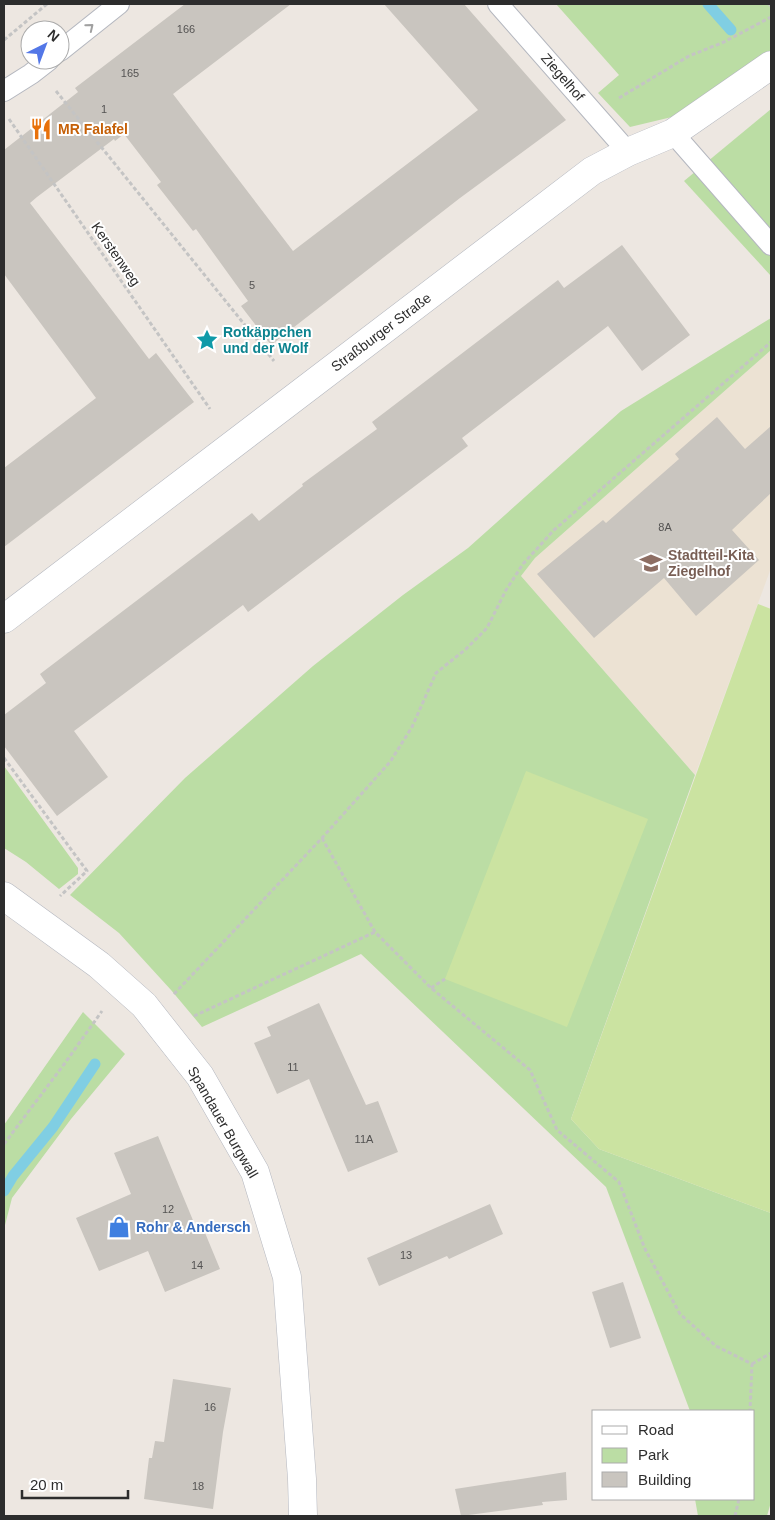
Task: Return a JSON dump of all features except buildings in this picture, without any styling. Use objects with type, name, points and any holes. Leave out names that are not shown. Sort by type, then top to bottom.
[{"type":"street","name":"Straßburger Straße","points":[[4,619],[592,171],[628,152],[673,133],[771,65]]},
{"type":"street","name":"Spandauer Burgwall","points":[[4,896],[99,965],[144,1005],[200,1076],[256,1172],[287,1277],[303,1516]]},
{"type":"lane","points":[[70,43],[119,4]]},
{"type":"lane","name":"Ziegelhof","points":[[498,4],[628,152]]},
{"type":"lane","points":[[4,91],[36,70]]},
{"type":"lane","points":[[673,133],[771,245]]},
{"type":"path","points":[[4,40],[48,4]]},
{"type":"path","points":[[619,98],[689,56],[724,42],[771,17]]},
{"type":"path","points":[[56,90],[274,361]]},
{"type":"path","name":"Kerstenweg","points":[[4,113],[210,409]]},
{"type":"path","points":[[169,1000],[322,838],[390,762],[412,727],[436,673],[466,649],[487,628],[506,590],[523,564],[562,523],[771,342]]},
{"type":"path","points":[[4,758],[87,871],[60,896]]},
{"type":"path","points":[[322,838],[375,932],[431,988],[530,1070],[557,1130],[619,1182],[645,1249],[680,1314],[716,1346],[752,1364]]},
{"type":"path","points":[[185,1020],[375,932]]},
{"type":"path","points":[[431,988],[445,979]]},
{"type":"path","points":[[4,1144],[106,1006]]},
{"type":"path","points":[[752,1364],[771,1353]]},
{"type":"path","points":[[750,1410],[752,1364]]},
{"type":"path","points":[[735,1516],[739,1500]]},
{"type":"shaded area","name":"Stadtteil-Kita Ziegelhof","points":[[771,350],[771,568],[695,775],[521,576],[535,558]]},
{"type":"green space","points":[[556,4],[771,4],[771,50],[676,116],[630,127],[598,93],[619,75]]},
{"type":"green space","points":[[771,109],[771,276],[684,181]]},
{"type":"green space","points":[[771,318],[771,350],[535,558],[521,576],[695,775],[571,1119],[599,1149],[771,1213],[771,1502],[767,1516],[698,1516],[695,1500],[755,1500],[755,1410],[690,1410],[606,1187],[361,954],[202,1027],[119,933],[70,895],[185,778],[313,666],[403,595],[468,548],[621,411]]},
{"type":"green space","points":[[758,604],[771,609],[771,1213],[599,1149],[571,1119]]},
{"type":"green space","points":[[4,766],[78,868],[78,874],[59,889],[26,862],[4,848]]},
{"type":"green space","points":[[526,771],[648,819],[567,1027],[445,979]]},
{"type":"green space","points":[[83,1012],[125,1054],[71,1119],[12,1198],[4,1229],[4,1125]]},
{"type":"waterway","points":[[708,4],[731,30]]},
{"type":"waterway","points":[[4,1191],[13,1176],[53,1127],[95,1064]]},
{"type":"place","name":"MR Falafel","points":[[41,129]]},
{"type":"place","name":"Rotkäppchen und der Wolf","points":[[207,340]]},
{"type":"place","name":"Stadtteil-Kita Ziegelhof","points":[[651,563]]},
{"type":"place","name":"Rohr & Andersch","points":[[119,1227]]}]
